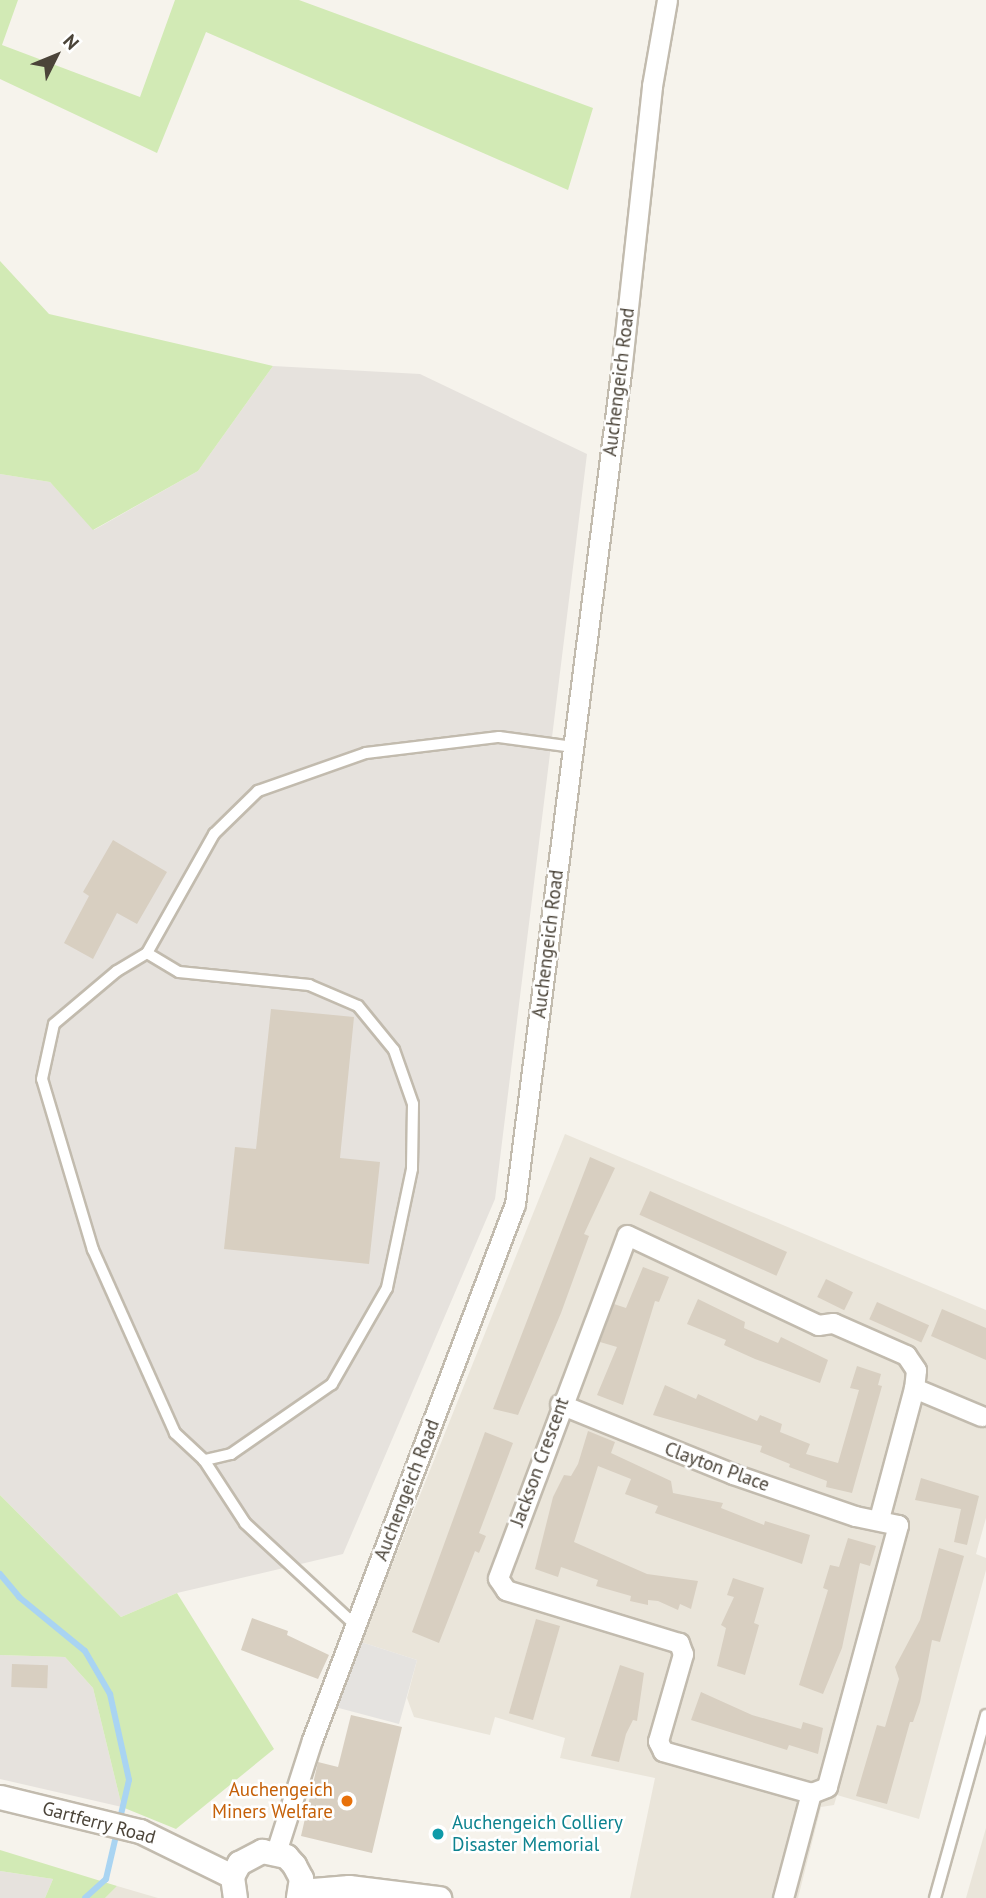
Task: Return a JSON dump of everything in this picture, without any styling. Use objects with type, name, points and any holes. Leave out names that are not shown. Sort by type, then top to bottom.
[{"type":"street","name":"Auchengeich Road","points":[[276,1852],[355,1625],[515,1204],[652,86],[667,0]]},
{"type":"street","name":"Jackson Crescent","points":[[811,1793],[663,1751],[658,1741],[683,1654],[679,1643],[506,1590],[498,1578],[560,1404],[627,1236],[818,1325],[833,1324],[906,1354],[915,1370],[914,1388],[879,1519]]},
{"type":"street","points":[[914,1388],[981,1416]]},
{"type":"street","name":"Clayton Place","points":[[560,1404],[733,1474],[855,1516],[879,1519]]},
{"type":"street","points":[[783,1898],[811,1793],[827,1787],[898,1525],[879,1519]]},
{"type":"street","name":"Gartferry Road","points":[[0,1797],[140,1831],[233,1887]]},
{"type":"street","points":[[233,1887],[248,1855],[276,1852],[294,1865],[300,1895],[349,1886],[439,1898]]},
{"type":"lane","points":[[355,1625],[245,1523],[204,1460],[175,1433],[93,1251],[41,1079],[54,1024],[117,971],[147,953],[214,834],[258,791],[366,753],[499,737],[573,747]]},
{"type":"lane","points":[[147,953],[179,972],[309,985],[358,1006],[394,1050],[413,1104],[412,1169],[387,1288],[332,1384],[230,1454],[204,1460]]},
{"type":"lane","points":[[935,1898],[986,1715]]},
{"type":"shaded area","points":[[273,366],[420,374],[587,454],[495,1199],[343,1554],[177,1593],[121,1617],[0,1495],[0,474],[50,482],[94,530],[198,471]]},
{"type":"shaded area","points":[[565,1134],[986,1310],[986,1518],[976,1554],[986,1558],[986,1570],[919,1819],[837,1795],[834,1805],[821,1807],[798,1898],[630,1898],[655,1778],[560,1758],[565,1738],[495,1717],[490,1735],[414,1717],[407,1698],[417,1660],[361,1642]]},
{"type":"shaded area","points":[[361,1642],[417,1660],[399,1724],[335,1707]]},
{"type":"shaded area","points":[[0,1655],[65,1657],[93,1688],[122,1807],[0,1779]]},
{"type":"shaded area","points":[[986,1828],[986,1898],[966,1898]]},
{"type":"shaded area","points":[[0,1871],[53,1879],[45,1898],[0,1898]]},
{"type":"shaded area","points":[[117,1886],[158,1898],[105,1898]]},
{"type":"green space","points":[[0,0],[18,0],[2,45],[140,97],[175,0],[299,0],[593,108],[568,190],[206,32],[157,153],[0,79]]},
{"type":"green space","points":[[0,261],[49,314],[273,366],[198,471],[93,530],[50,482],[0,474]]},
{"type":"green space","points":[[0,1495],[121,1617],[177,1593],[274,1749],[176,1829],[122,1807],[93,1688],[65,1657],[0,1655]]},
{"type":"green space","points":[[0,1850],[117,1886],[105,1898],[45,1898],[53,1879],[0,1871]]},
{"type":"building","points":[[113,840],[167,872],[137,924],[117,913],[93,959],[64,943],[89,896],[83,892]]},
{"type":"building","points":[[271,1009],[354,1017],[340,1158],[380,1162],[369,1264],[224,1249],[235,1147],[256,1149]]},
{"type":"building","points":[[590,1157],[615,1168],[584,1234],[589,1236],[561,1313],[518,1415],[493,1409]]},
{"type":"building","points":[[650,1191],[787,1252],[776,1276],[639,1215]]},
{"type":"building","points":[[643,1267],[669,1277],[659,1302],[655,1301],[623,1405],[597,1395],[617,1347],[600,1342],[614,1304],[626,1308]]},
{"type":"building","points":[[826,1279],[853,1292],[844,1310],[817,1297]]},
{"type":"building","points":[[698,1299],[745,1322],[744,1328],[778,1343],[781,1337],[828,1360],[820,1383],[755,1359],[724,1345],[726,1340],[687,1324]]},
{"type":"building","points":[[877,1302],[929,1325],[921,1343],[869,1319]]},
{"type":"building","points":[[942,1309],[986,1328],[986,1360],[931,1336]]},
{"type":"building","points":[[857,1366],[881,1374],[878,1385],[882,1386],[852,1493],[826,1487],[827,1481],[789,1467],[790,1464],[760,1452],[762,1446],[653,1415],[665,1385],[696,1399],[698,1394],[757,1421],[760,1415],[782,1424],[780,1432],[810,1444],[806,1454],[838,1463],[859,1390],[850,1388]]},
{"type":"building","points":[[588,1431],[615,1442],[611,1453],[671,1481],[673,1493],[723,1503],[721,1508],[764,1525],[765,1521],[810,1535],[802,1564],[655,1513],[658,1506],[625,1494],[631,1479],[598,1466],[574,1542],[647,1574],[698,1581],[691,1609],[680,1604],[678,1610],[658,1601],[648,1600],[648,1605],[630,1601],[631,1596],[596,1586],[598,1580],[561,1567],[558,1577],[535,1569],[553,1497],[564,1475],[571,1476],[578,1464]]},
{"type":"building","points":[[485,1432],[513,1443],[479,1533],[486,1536],[479,1553],[475,1551],[439,1643],[412,1632]]},
{"type":"building","points":[[921,1478],[979,1496],[967,1545],[954,1542],[961,1509],[915,1500]]},
{"type":"building","points":[[848,1538],[876,1546],[870,1566],[860,1563],[842,1648],[823,1694],[799,1685],[828,1590],[823,1588],[830,1565],[839,1567]]},
{"type":"building","points":[[939,1548],[964,1556],[940,1642],[932,1640],[920,1702],[913,1722],[910,1722],[887,1804],[856,1796],[877,1725],[885,1727],[899,1679],[895,1667],[920,1620]]},
{"type":"building","points":[[733,1578],[764,1588],[754,1623],[759,1625],[745,1675],[717,1666],[726,1628],[721,1625],[734,1597],[727,1595]]},
{"type":"building","points":[[252,1618],[288,1631],[287,1635],[329,1655],[318,1679],[241,1650]]},
{"type":"building","points":[[536,1619],[560,1626],[533,1720],[509,1713]]},
{"type":"building","points":[[12,1664],[48,1665],[47,1688],[11,1687]]},
{"type":"building","points":[[620,1665],[644,1673],[637,1721],[633,1720],[626,1734],[619,1762],[591,1756]]},
{"type":"building","points":[[701,1692],[752,1715],[801,1729],[803,1722],[823,1728],[818,1754],[789,1745],[787,1750],[691,1720]]},
{"type":"building","name":"Auchengeich Miners Welfare","points":[[351,1715],[402,1727],[372,1853],[301,1836],[318,1762],[338,1767]]},
{"type":"waterway","points":[[0,1574],[19,1597],[85,1651],[110,1694],[129,1780],[106,1879],[85,1898]]},
{"type":"place","name":"Auchengeich Miners Welfare","points":[[347,1801]]},
{"type":"place","name":"Auchengeich Colliery Disaster Memorial","points":[[438,1834]]}]
